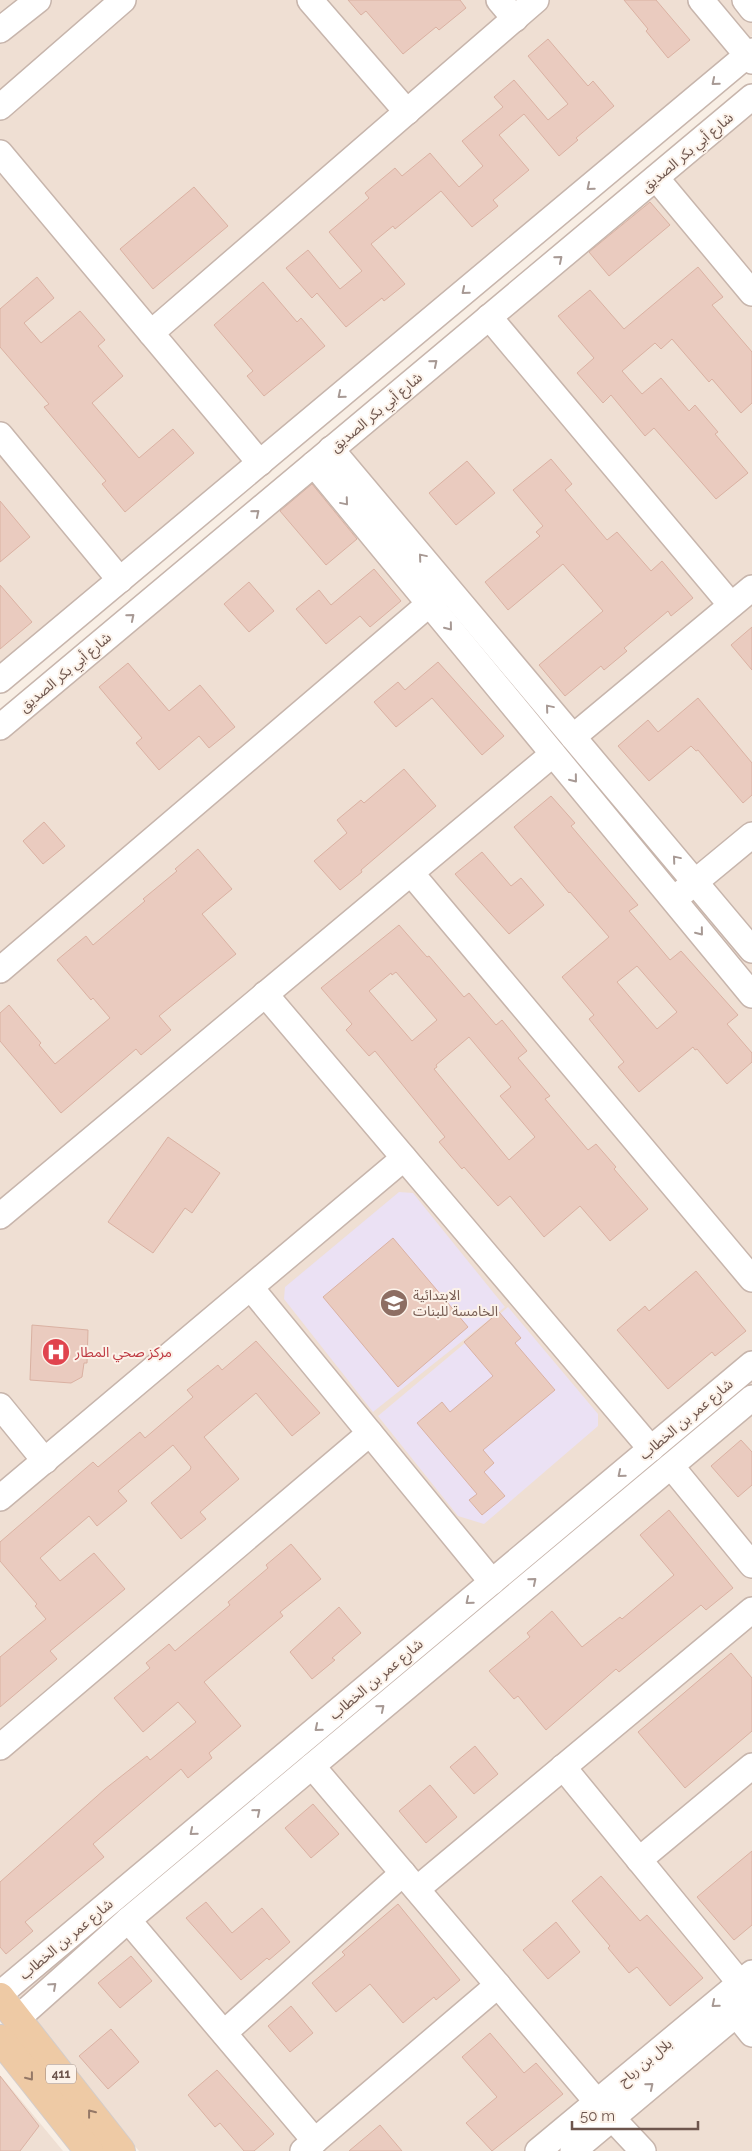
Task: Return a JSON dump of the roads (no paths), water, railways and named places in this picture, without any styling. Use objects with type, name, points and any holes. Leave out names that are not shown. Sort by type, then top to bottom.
[{"type":"main road","name":"411","points":[[0,1996],[9,2029],[89,2151]]},
{"type":"main road","name":"411","points":[[9,2029],[122,2151]]},
{"type":"street","points":[[0,30],[38,0]]},
{"type":"street","points":[[0,107],[124,0]]},
{"type":"street","points":[[310,0],[407,112]]},
{"type":"street","points":[[499,0],[514,19]]},
{"type":"street","points":[[151,333],[536,0]]},
{"type":"street","points":[[0,680],[750,56],[701,0]]},
{"type":"street","points":[[745,0],[752,9]]},
{"type":"street","name":"شارع أبي بكر الصديق","points":[[0,726],[752,97]]},
{"type":"street","points":[[0,153],[260,463]]},
{"type":"street","points":[[656,178],[752,293]]},
{"type":"street","points":[[489,317],[731,606]]},
{"type":"street","points":[[0,435],[120,580]]},
{"type":"street","points":[[323,457],[439,596],[573,737],[752,950]]},
{"type":"street","points":[[573,737],[752,588]]},
{"type":"street","points":[[439,596],[553,754],[752,995]]},
{"type":"street","points":[[0,970],[439,596]]},
{"type":"street","points":[[0,1216],[553,754]]},
{"type":"street","points":[[674,900],[752,835]]},
{"type":"street","points":[[411,873],[752,1279]]},
{"type":"street","points":[[265,994],[651,1449]]},
{"type":"street","points":[[0,1498],[404,1158]]},
{"type":"street","points":[[251,1288],[492,1582]]},
{"type":"street","name":"شارع عمر بن الخطاب","points":[[0,1996],[752,1364]]},
{"type":"street","name":"شارع عمر بن الخطاب","points":[[9,2029],[128,1920],[752,1398]]},
{"type":"street","points":[[0,1406],[45,1460]]},
{"type":"street","points":[[0,1746],[370,1433]]},
{"type":"street","points":[[671,1466],[752,1565]]},
{"type":"street","points":[[224,2033],[410,1881],[563,1767],[752,1610]]},
{"type":"street","points":[[312,1766],[605,2110],[643,2151]]},
{"type":"street","points":[[639,1860],[752,1766]]},
{"type":"street","points":[[563,1767],[745,1993],[752,2034]]},
{"type":"street","points":[[128,1920],[224,2033],[309,2146],[498,1985]]},
{"type":"street","name":"بلال بن رباح","points":[[538,2151],[605,2110],[745,1993]]},
{"type":"street","name":"بلال بن رباح","points":[[573,2151],[605,2110]]},
{"type":"place","name":"الابتدائية الخامسة للبنات","points":[[394,1303]]},
{"type":"place","name":"مركز صحي المطار","points":[[56,1352]]}]
